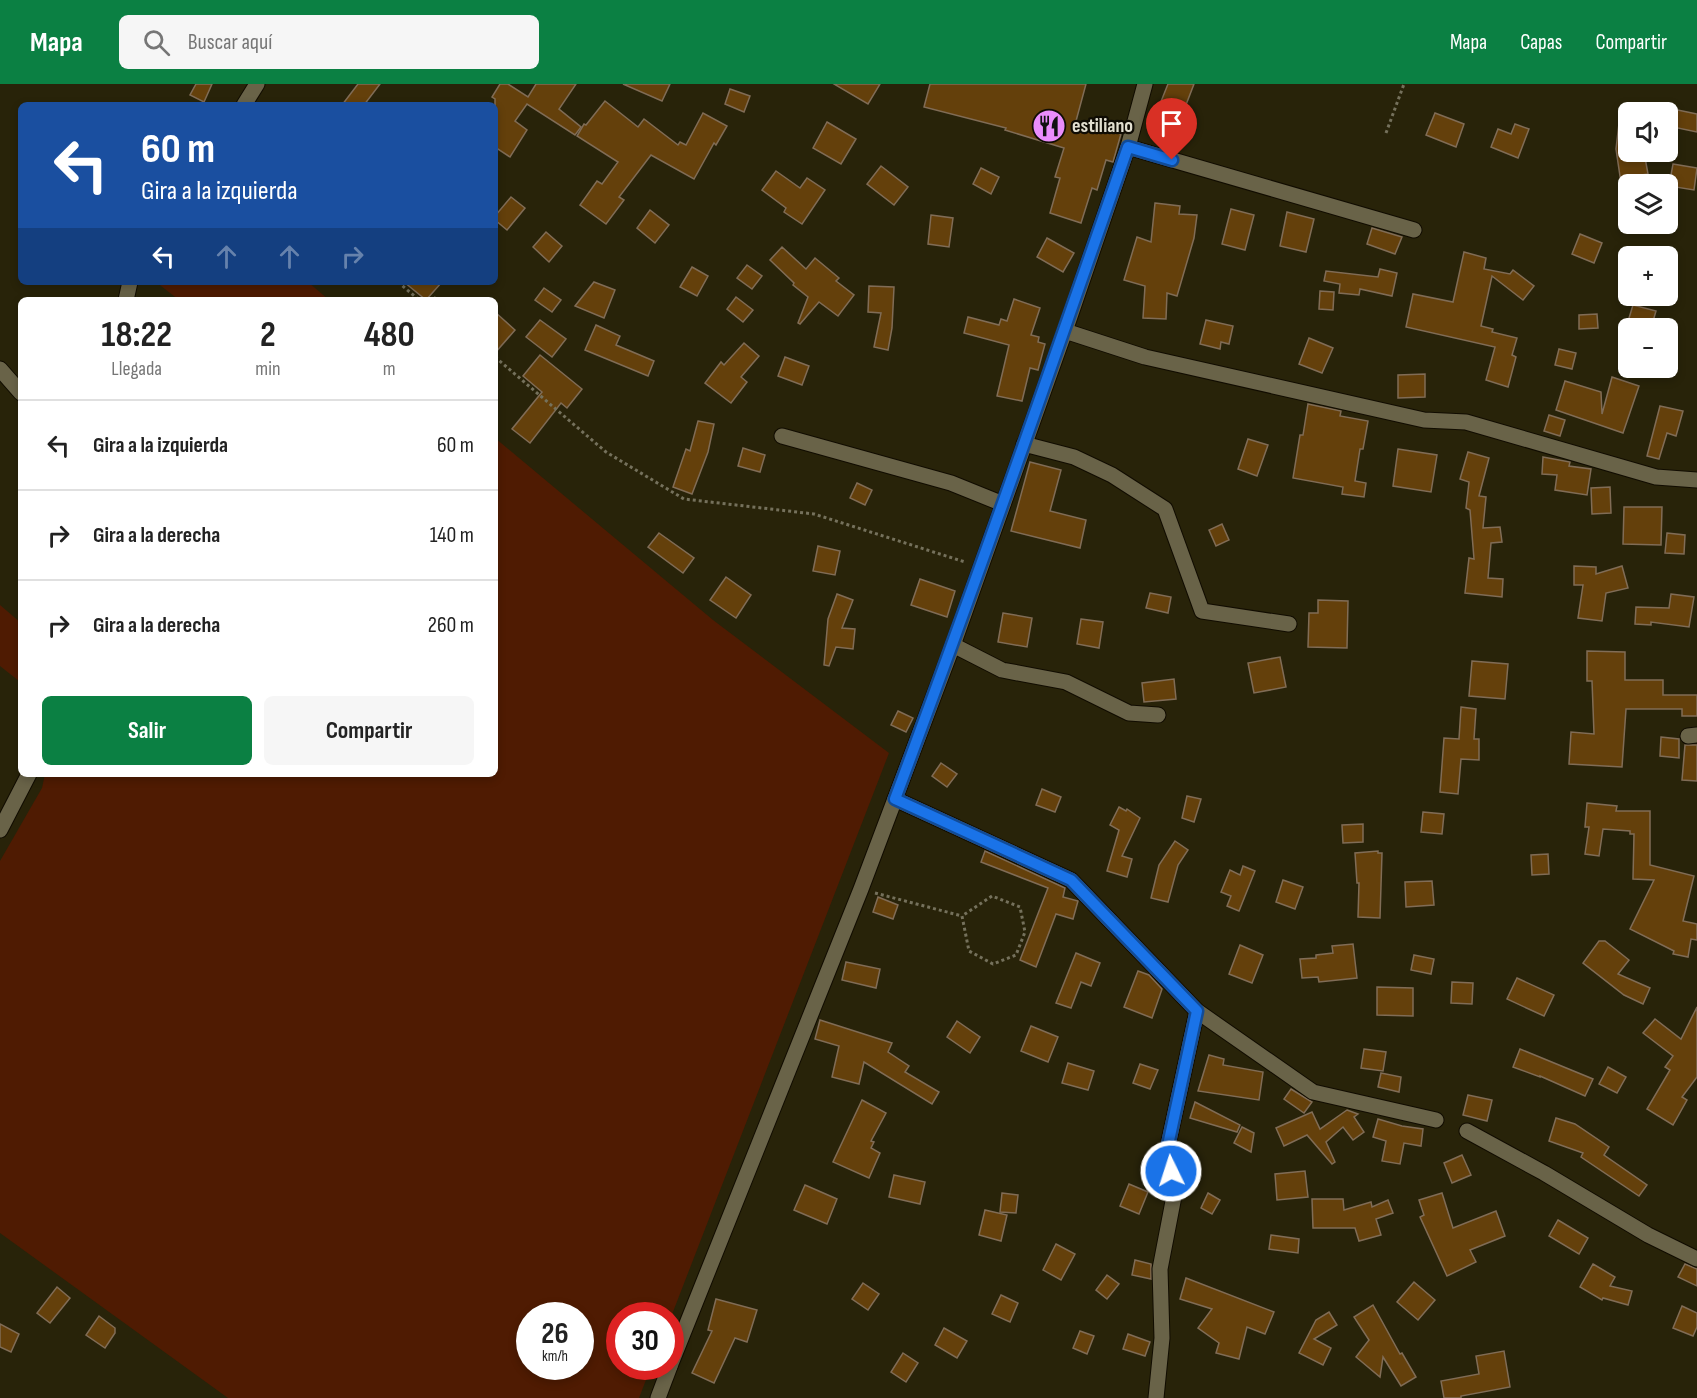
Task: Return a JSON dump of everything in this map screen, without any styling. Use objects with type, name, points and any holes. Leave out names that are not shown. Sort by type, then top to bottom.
[{"type":"street","points":[[246,102],[257,84]]},
{"type":"street","points":[[684,1331],[861,889],[953,645],[1128,147],[1145,84]]},
{"type":"street","points":[[1128,147],[1414,230]]},
{"type":"street","points":[[1065,331],[1145,357],[1424,420],[1466,422],[1656,477],[1697,480]]},
{"type":"street","points":[[0,369],[18,390]]},
{"type":"street","points":[[782,436],[951,483],[1003,504]]},
{"type":"street","points":[[1024,444],[1074,457],[1112,475],[1165,509],[1202,611],[1289,624]]},
{"type":"street","points":[[953,645],[1002,670],[1066,682],[1128,713],[1158,715]]},
{"type":"street","points":[[0,830],[27,777]]},
{"type":"street","points":[[895,799],[1071,880],[1197,1011],[1312,1092],[1436,1120]]},
{"type":"street","points":[[1156,1398],[1162,1338],[1160,1269],[1175,1191],[1167,1150],[1197,1011]]},
{"type":"street","points":[[1467,1131],[1544,1173],[1648,1235],[1697,1259]]},
{"type":"street","points":[[658,1398],[665,1380]]},
{"type":"path","points":[[1386,133],[1404,84]]},
{"type":"path","points":[[402,285],[416,297]]},
{"type":"path","points":[[498,360],[606,452],[684,499],[814,514],[981,567]]},
{"type":"path","points":[[861,889],[962,916],[992,896],[1020,907],[1025,932],[1016,955],[993,964],[969,951],[962,916]]},
{"type":"shaded area","points":[[160,285],[312,285],[326,297],[175,297]]},
{"type":"shaded area","points":[[498,441],[713,620],[889,753],[677,1302],[606,1302],[606,1380],[646,1380],[639,1398],[228,1398],[0,1233],[0,861],[42,788],[44,777],[498,777]]},
{"type":"shaded area","points":[[0,605],[18,620],[18,680],[0,666]]},
{"type":"building","points":[[196,84],[212,84],[204,102],[190,95]]},
{"type":"building","points":[[358,84],[380,84],[366,102],[344,102]]},
{"type":"building","points":[[500,84],[508,84],[528,97],[536,84],[576,84],[559,109],[581,127],[575,135],[527,104],[515,121],[527,130],[510,157],[498,149],[498,102],[495,102],[492,97]]},
{"type":"building","points":[[623,84],[670,84],[662,101]]},
{"type":"building","points":[[834,84],[880,84],[868,104]]},
{"type":"building","points":[[930,84],[1086,84],[1076,121],[1121,134],[1113,162],[1106,160],[1097,190],[1092,188],[1081,223],[1050,213],[1060,178],[1055,177],[1064,148],[1005,130],[1006,128],[924,107]]},
{"type":"building","points":[[1168,84],[1194,84],[1179,123],[1156,114]]},
{"type":"building","points":[[730,89],[750,96],[744,112],[725,104]]},
{"type":"building","points":[[605,101],[638,127],[644,119],[678,145],[680,142],[686,145],[703,113],[727,126],[716,145],[714,143],[694,179],[651,155],[619,197],[624,200],[606,224],[580,205],[597,181],[602,184],[618,162],[577,136],[584,124],[586,125]]},
{"type":"building","points":[[1678,110],[1697,114],[1697,132],[1678,128]]},
{"type":"building","points":[[1435,113],[1464,124],[1456,147],[1426,135]]},
{"type":"building","points":[[827,122],[856,139],[841,164],[813,148]]},
{"type":"building","points":[[1515,124],[1529,129],[1518,158],[1491,147],[1498,129],[1511,134]]},
{"type":"building","points":[[1618,132],[1618,162],[1646,162],[1648,174],[1620,174],[1616,149]]},
{"type":"building","points":[[1673,164],[1697,168],[1694,190],[1678,187],[1678,174],[1671,174]]},
{"type":"building","points":[[881,166],[908,187],[894,205],[867,184]]},
{"type":"building","points":[[981,168],[999,177],[991,194],[973,184]]},
{"type":"building","points":[[776,171],[800,188],[807,178],[825,190],[802,224],[784,212],[786,208],[762,190]]},
{"type":"building","points":[[511,197],[525,208],[507,230],[498,222],[498,212]]},
{"type":"building","points":[[1155,203],[1180,206],[1179,214],[1197,215],[1194,238],[1177,296],[1167,293],[1166,319],[1143,318],[1145,286],[1124,280],[1137,237],[1151,242]]},
{"type":"building","points":[[1231,209],[1254,215],[1245,250],[1222,244]]},
{"type":"building","points":[[650,210],[669,225],[655,243],[637,228]]},
{"type":"building","points":[[1287,212],[1314,219],[1306,252],[1280,246]]},
{"type":"building","points":[[931,215],[953,218],[949,247],[928,244]]},
{"type":"building","points":[[1372,228],[1402,237],[1395,254],[1367,244]]},
{"type":"building","points":[[546,232],[562,246],[549,262],[533,247]]},
{"type":"building","points":[[1580,234],[1602,243],[1594,263],[1572,254]]},
{"type":"building","points":[[1047,238],[1074,253],[1063,272],[1037,257]]},
{"type":"building","points":[[782,247],[806,269],[815,258],[839,278],[836,281],[854,295],[838,316],[819,302],[800,324],[798,323],[808,297],[793,285],[794,283],[770,260]]},
{"type":"building","points":[[1464,252],[1486,258],[1484,269],[1510,274],[1513,270],[1534,286],[1523,300],[1492,276],[1481,326],[1493,329],[1492,332],[1517,338],[1512,355],[1516,357],[1508,387],[1486,380],[1495,347],[1406,327],[1413,294],[1453,302]]},
{"type":"building","points":[[747,265],[762,276],[752,289],[737,278]]},
{"type":"building","points":[[692,267],[708,276],[697,296],[680,287]]},
{"type":"building","points":[[1380,269],[1397,273],[1392,296],[1360,289],[1359,295],[1339,293],[1340,284],[1324,281],[1326,271],[1378,277]]},
{"type":"building","points":[[594,282],[615,290],[604,318],[575,306]]},
{"type":"building","points":[[408,285],[439,285],[429,297],[422,297]]},
{"type":"building","points":[[869,286],[894,287],[892,328],[888,350],[874,347],[881,313],[868,312]]},
{"type":"building","points":[[544,288],[561,300],[552,312],[535,300]]},
{"type":"building","points":[[1320,291],[1334,292],[1333,310],[1319,309]]},
{"type":"building","points":[[736,297],[753,310],[743,322],[727,309]]},
{"type":"building","points":[[1014,299],[1040,308],[1031,335],[1039,337],[1038,342],[1045,344],[1038,370],[1030,368],[1022,401],[997,396],[1009,345],[964,333],[968,317],[999,325],[1001,319],[1007,321]]},
{"type":"building","points":[[1633,306],[1656,311],[1654,318],[1629,318]]},
{"type":"building","points":[[1597,314],[1598,328],[1579,329],[1579,315]]},
{"type":"building","points":[[498,315],[515,330],[498,350]]},
{"type":"building","points":[[540,320],[566,339],[552,357],[526,337]]},
{"type":"building","points":[[1206,320],[1233,326],[1229,344],[1221,342],[1220,349],[1200,344]]},
{"type":"building","points":[[596,325],[620,336],[616,345],[654,361],[648,376],[585,350]]},
{"type":"building","points":[[1309,338],[1333,348],[1322,373],[1299,364]]},
{"type":"building","points":[[744,343],[759,356],[741,377],[747,382],[731,403],[705,383],[721,362],[724,365]]},
{"type":"building","points":[[1559,349],[1576,353],[1572,369],[1555,365]]},
{"type":"building","points":[[540,355],[582,389],[567,408],[561,403],[530,443],[512,429],[542,392],[523,376]]},
{"type":"building","points":[[785,357],[809,366],[802,385],[778,376]]},
{"type":"building","points":[[1425,374],[1425,397],[1398,398],[1398,375]]},
{"type":"building","points":[[1612,377],[1639,386],[1623,433],[1556,410],[1565,381],[1601,392],[1602,414]]},
{"type":"building","points":[[1308,404],[1341,411],[1340,416],[1368,421],[1363,449],[1360,449],[1355,481],[1366,483],[1364,497],[1342,494],[1343,487],[1293,478]]},
{"type":"building","points":[[1660,406],[1683,411],[1676,436],[1667,433],[1659,459],[1647,456]]},
{"type":"building","points":[[1549,415],[1565,420],[1560,436],[1544,431]]},
{"type":"building","points":[[698,421],[714,424],[708,452],[692,494],[673,487],[686,449],[690,451]]},
{"type":"building","points":[[1248,439],[1268,445],[1257,476],[1238,469]]},
{"type":"building","points":[[743,448],[765,455],[760,472],[738,466]]},
{"type":"building","points":[[1398,449],[1437,455],[1431,492],[1393,486]]},
{"type":"building","points":[[1468,452],[1489,458],[1479,496],[1486,497],[1483,528],[1500,527],[1502,542],[1491,543],[1488,578],[1503,579],[1502,597],[1465,593],[1469,558],[1474,559],[1470,510],[1466,508],[1469,482],[1460,479]]},
{"type":"building","points":[[1543,457],[1570,462],[1569,466],[1591,469],[1587,495],[1555,490],[1557,475],[1542,474]]},
{"type":"building","points":[[1030,462],[1061,470],[1050,511],[1086,520],[1080,548],[1011,531]]},
{"type":"building","points":[[857,483],[872,490],[865,505],[850,498]]},
{"type":"building","points":[[1610,487],[1611,513],[1592,514],[1591,488]]},
{"type":"building","points":[[1624,507],[1662,507],[1661,545],[1623,544]]},
{"type":"building","points":[[1222,524],[1229,540],[1216,546],[1209,530]]},
{"type":"building","points":[[659,533],[694,558],[683,573],[648,547]]},
{"type":"building","points":[[1667,533],[1685,535],[1684,554],[1665,553]]},
{"type":"building","points":[[818,546],[840,551],[835,575],[813,571]]},
{"type":"building","points":[[1574,566],[1596,567],[1596,574],[1622,566],[1628,588],[1606,593],[1602,621],[1578,618],[1583,585],[1574,585]]},
{"type":"building","points":[[726,577],[751,595],[736,618],[710,600]]},
{"type":"building","points":[[920,579],[955,591],[947,617],[911,605]]},
{"type":"building","points":[[1150,593],[1171,597],[1168,613],[1146,608]]},
{"type":"building","points":[[837,594],[853,600],[842,628],[855,629],[853,649],[836,647],[829,666],[824,665],[828,619]]},
{"type":"building","points":[[1671,594],[1694,597],[1689,627],[1651,622],[1651,625],[1635,624],[1636,607],[1669,608]]},
{"type":"building","points":[[1318,600],[1348,601],[1347,648],[1308,647],[1309,613],[1318,613]]},
{"type":"building","points":[[1003,613],[1032,618],[1027,647],[998,642]]},
{"type":"building","points":[[1081,619],[1103,622],[1099,648],[1077,644]]},
{"type":"building","points":[[1587,651],[1625,652],[1625,680],[1663,680],[1663,695],[1697,695],[1697,716],[1682,716],[1682,709],[1626,709],[1622,767],[1569,764],[1571,732],[1594,734],[1592,681],[1587,681]]},
{"type":"building","points":[[1280,657],[1286,687],[1254,693],[1248,663]]},
{"type":"building","points":[[1472,661],[1508,664],[1505,699],[1469,696]]},
{"type":"building","points":[[1174,679],[1176,699],[1144,702],[1142,683]]},
{"type":"building","points":[[1461,707],[1476,709],[1474,739],[1479,739],[1479,760],[1461,759],[1458,794],[1440,792],[1444,738],[1459,739]]},
{"type":"building","points":[[898,711],[913,718],[906,732],[891,725]]},
{"type":"building","points":[[1661,737],[1679,739],[1679,758],[1660,756]]},
{"type":"building","points":[[1685,745],[1697,745],[1697,781],[1682,780]]},
{"type":"building","points":[[941,763],[957,774],[947,787],[932,776]]},
{"type":"building","points":[[1042,789],[1061,797],[1055,812],[1036,805]]},
{"type":"building","points":[[1187,796],[1201,799],[1194,822],[1182,818]]},
{"type":"building","points":[[1587,803],[1617,806],[1616,811],[1650,811],[1650,865],[1694,876],[1683,921],[1697,924],[1697,940],[1691,939],[1688,957],[1673,954],[1674,951],[1630,929],[1654,880],[1633,879],[1634,834],[1630,834],[1630,831],[1603,829],[1599,856],[1585,854],[1589,827],[1585,827]]},
{"type":"building","points":[[1119,807],[1126,811],[1127,809],[1140,818],[1122,856],[1132,859],[1127,877],[1107,871],[1119,830],[1110,825]]},
{"type":"building","points":[[1423,812],[1444,814],[1442,834],[1421,832]]},
{"type":"building","points":[[1363,824],[1363,842],[1343,843],[1342,825]]},
{"type":"building","points":[[1175,841],[1188,850],[1178,865],[1168,902],[1151,898],[1159,865]]},
{"type":"building","points":[[985,851],[1065,888],[1063,897],[1078,901],[1073,919],[1056,914],[1036,967],[1020,960],[1048,888],[981,862]]},
{"type":"building","points":[[1378,851],[1382,853],[1380,918],[1358,917],[1359,883],[1357,883],[1355,853]]},
{"type":"building","points":[[1548,854],[1549,874],[1532,875],[1531,855]]},
{"type":"building","points":[[1243,866],[1255,871],[1239,911],[1227,906],[1231,896],[1221,892],[1230,870],[1240,875]]},
{"type":"building","points":[[1283,880],[1303,887],[1295,909],[1276,902]]},
{"type":"building","points":[[1432,881],[1434,905],[1406,907],[1405,882]]},
{"type":"building","points":[[878,897],[898,905],[893,919],[873,912]]},
{"type":"building","points":[[1599,941],[1605,941],[1629,960],[1618,974],[1650,988],[1643,1004],[1624,995],[1583,963]]},
{"type":"building","points":[[1353,944],[1357,978],[1319,982],[1318,977],[1302,978],[1300,959],[1316,958],[1316,955],[1333,953],[1332,946]]},
{"type":"building","points":[[1240,945],[1263,955],[1252,983],[1229,974]]},
{"type":"building","points":[[1076,953],[1100,963],[1091,986],[1081,982],[1071,1008],[1056,1003]]},
{"type":"building","points":[[1414,955],[1434,959],[1431,974],[1411,970]]},
{"type":"building","points":[[846,962],[880,969],[876,988],[842,980]]},
{"type":"building","points":[[1138,971],[1149,975],[1162,989],[1152,1018],[1124,1007]]},
{"type":"building","points":[[1517,978],[1554,995],[1544,1016],[1507,999]]},
{"type":"building","points":[[1452,982],[1473,983],[1472,1004],[1451,1003]]},
{"type":"building","points":[[1377,987],[1413,988],[1413,1016],[1377,1015]]},
{"type":"building","points":[[1697,1007],[1697,1077],[1682,1097],[1687,1100],[1673,1125],[1647,1109],[1670,1070],[1665,1067],[1673,1056],[1643,1033],[1655,1019],[1681,1039]]},
{"type":"building","points":[[820,1020],[892,1043],[888,1052],[909,1066],[905,1072],[939,1092],[932,1104],[864,1062],[859,1084],[832,1077],[839,1046],[815,1039]]},
{"type":"building","points":[[957,1021],[980,1037],[970,1053],[947,1037]]},
{"type":"building","points":[[1031,1026],[1058,1037],[1048,1062],[1021,1051]]},
{"type":"building","points":[[1364,1049],[1386,1052],[1383,1071],[1361,1068]]},
{"type":"building","points":[[1520,1049],[1593,1079],[1585,1096],[1513,1067]]},
{"type":"building","points":[[1209,1055],[1224,1059],[1223,1065],[1263,1072],[1259,1100],[1198,1091]]},
{"type":"building","points":[[1068,1063],[1094,1071],[1088,1090],[1062,1083]]},
{"type":"building","points":[[1140,1064],[1158,1070],[1150,1089],[1133,1083]]},
{"type":"building","points":[[1608,1067],[1626,1077],[1617,1093],[1599,1084]]},
{"type":"building","points":[[1381,1073],[1401,1077],[1399,1092],[1378,1087]]},
{"type":"building","points":[[1291,1089],[1312,1102],[1304,1113],[1284,1099]]},
{"type":"building","points":[[1468,1095],[1492,1100],[1487,1121],[1463,1115]]},
{"type":"building","points":[[862,1100],[886,1113],[871,1141],[874,1142],[871,1148],[880,1153],[869,1178],[833,1162]]},
{"type":"building","points":[[1195,1102],[1240,1125],[1237,1132],[1190,1118]]},
{"type":"building","points":[[1347,1110],[1358,1114],[1354,1117],[1364,1132],[1353,1140],[1343,1127],[1326,1142],[1335,1162],[1332,1164],[1307,1135],[1284,1146],[1276,1128],[1312,1112],[1320,1129]]},
{"type":"building","points":[[1556,1118],[1575,1124],[1609,1147],[1604,1155],[1647,1185],[1639,1196],[1581,1157],[1583,1153],[1549,1141]]},
{"type":"building","points":[[1378,1119],[1423,1129],[1421,1146],[1404,1143],[1400,1164],[1382,1161],[1386,1141],[1373,1137]]},
{"type":"building","points":[[1242,1127],[1254,1133],[1251,1152],[1234,1143]]},
{"type":"building","points":[[1462,1155],[1471,1175],[1452,1183],[1444,1163]]},
{"type":"building","points":[[1305,1171],[1308,1197],[1277,1200],[1275,1174]]},
{"type":"building","points":[[894,1175],[925,1182],[920,1204],[889,1197]]},
{"type":"building","points":[[1129,1184],[1148,1192],[1139,1214],[1120,1206]]},
{"type":"building","points":[[805,1185],[837,1199],[827,1224],[794,1210]]},
{"type":"building","points":[[1002,1193],[1018,1195],[1016,1213],[1000,1212]]},
{"type":"building","points":[[1208,1193],[1220,1200],[1212,1214],[1201,1208]]},
{"type":"building","points":[[1442,1193],[1453,1228],[1496,1211],[1505,1236],[1470,1250],[1476,1262],[1447,1276],[1420,1217],[1424,1215],[1419,1200]]},
{"type":"building","points":[[1312,1199],[1343,1199],[1344,1210],[1371,1202],[1372,1207],[1388,1200],[1393,1213],[1376,1219],[1381,1235],[1359,1241],[1355,1228],[1313,1228]]},
{"type":"building","points":[[985,1210],[1007,1215],[1001,1241],[979,1235]]},
{"type":"building","points":[[1558,1220],[1588,1238],[1579,1254],[1549,1236]]},
{"type":"building","points":[[1271,1235],[1299,1239],[1298,1253],[1269,1249]]},
{"type":"building","points":[[1056,1244],[1075,1254],[1061,1280],[1043,1270]]},
{"type":"building","points":[[1135,1260],[1151,1264],[1151,1279],[1132,1275]]},
{"type":"building","points":[[1593,1264],[1615,1277],[1610,1286],[1632,1291],[1628,1305],[1603,1298],[1602,1300],[1580,1287]]},
{"type":"building","points":[[1685,1264],[1697,1269],[1697,1286],[1678,1277]]},
{"type":"building","points":[[1107,1275],[1119,1284],[1107,1299],[1096,1290]]},
{"type":"building","points":[[1186,1278],[1274,1312],[1265,1334],[1247,1327],[1239,1359],[1216,1353],[1219,1343],[1198,1328],[1212,1309],[1180,1299]]},
{"type":"building","points":[[1414,1282],[1435,1300],[1418,1320],[1397,1302]]},
{"type":"building","points":[[863,1283],[879,1294],[868,1310],[852,1299]]},
{"type":"building","points":[[57,1287],[70,1298],[50,1323],[37,1313]]},
{"type":"building","points":[[1001,1295],[1018,1303],[1010,1322],[992,1314]]},
{"type":"building","points":[[716,1299],[757,1310],[747,1342],[735,1338],[714,1383],[692,1373],[712,1331],[708,1330]]},
{"type":"building","points":[[1373,1305],[1400,1354],[1402,1353],[1416,1377],[1401,1386],[1383,1357],[1380,1377],[1356,1357],[1369,1340],[1354,1317]]},
{"type":"building","points":[[1682,1306],[1697,1313],[1697,1327],[1693,1336],[1673,1328]]},
{"type":"building","points":[[1329,1312],[1337,1325],[1314,1339],[1331,1348],[1323,1365],[1299,1353],[1316,1320]]},
{"type":"building","points":[[99,1316],[115,1328],[115,1333],[105,1348],[86,1335]]},
{"type":"building","points":[[0,1324],[19,1334],[11,1352],[0,1347]]},
{"type":"building","points":[[944,1328],[967,1341],[957,1358],[935,1345]]},
{"type":"building","points":[[1080,1331],[1094,1336],[1087,1354],[1073,1348]]},
{"type":"building","points":[[1128,1334],[1150,1342],[1145,1356],[1123,1349]]},
{"type":"building","points":[[1504,1351],[1510,1387],[1461,1396],[1461,1398],[1444,1398],[1441,1381],[1479,1374],[1476,1356]]},
{"type":"building","points":[[903,1353],[918,1363],[906,1382],[891,1372]]},
{"type":"place","name":"estiliano","points":[[1049,126]]},
{"type":"route","points":[[1171,1171],[1167,1150],[1197,1011],[1071,880],[895,799],[953,645],[1128,147],[1172,160]]}]
